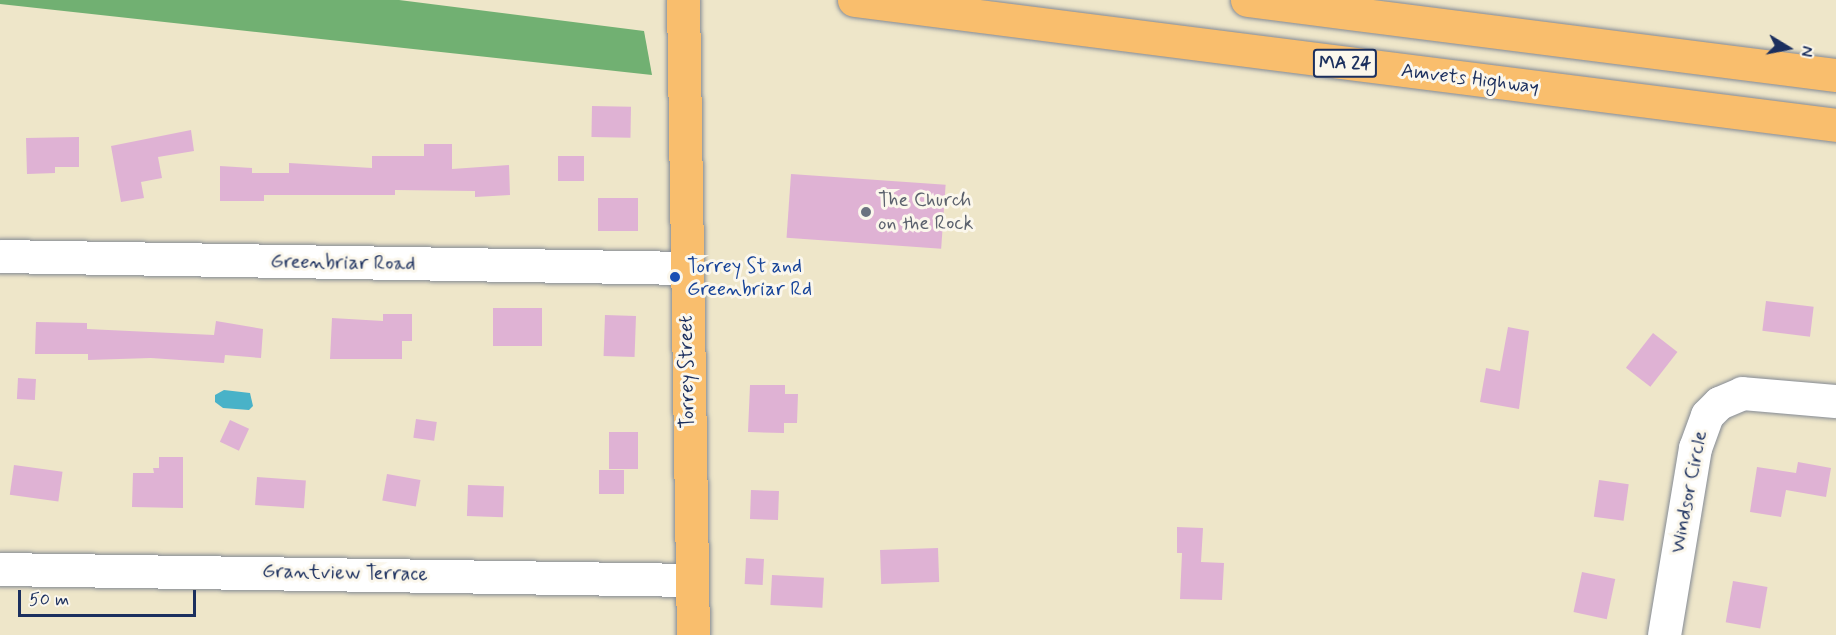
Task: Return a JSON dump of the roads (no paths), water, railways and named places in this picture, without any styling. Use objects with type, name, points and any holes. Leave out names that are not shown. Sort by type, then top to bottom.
[{"type":"main road","name":"Torrey Street","points":[[683,0],[690,580],[693,635]]},
{"type":"main road","name":"Amvets Highway","points":[[854,0],[1836,126]]},
{"type":"main road","points":[[1247,0],[1836,75]]},
{"type":"street","name":"Greenbriar Road","points":[[0,256],[686,268]]},
{"type":"street","name":"Windsor Circle","points":[[1664,635],[1695,448],[1707,415],[1719,403],[1742,393],[1836,401]]},
{"type":"street","name":"Grantview Terrace","points":[[0,569],[690,580]]},
{"type":"water","points":[[224,390],[250,393],[253,406],[249,410],[223,408],[215,402],[215,395]]},
{"type":"place","name":"The Church on the Rock","points":[[866,212]]},
{"type":"place","name":"Torrey St and Greenbriar Rd","points":[[675,277]]}]
